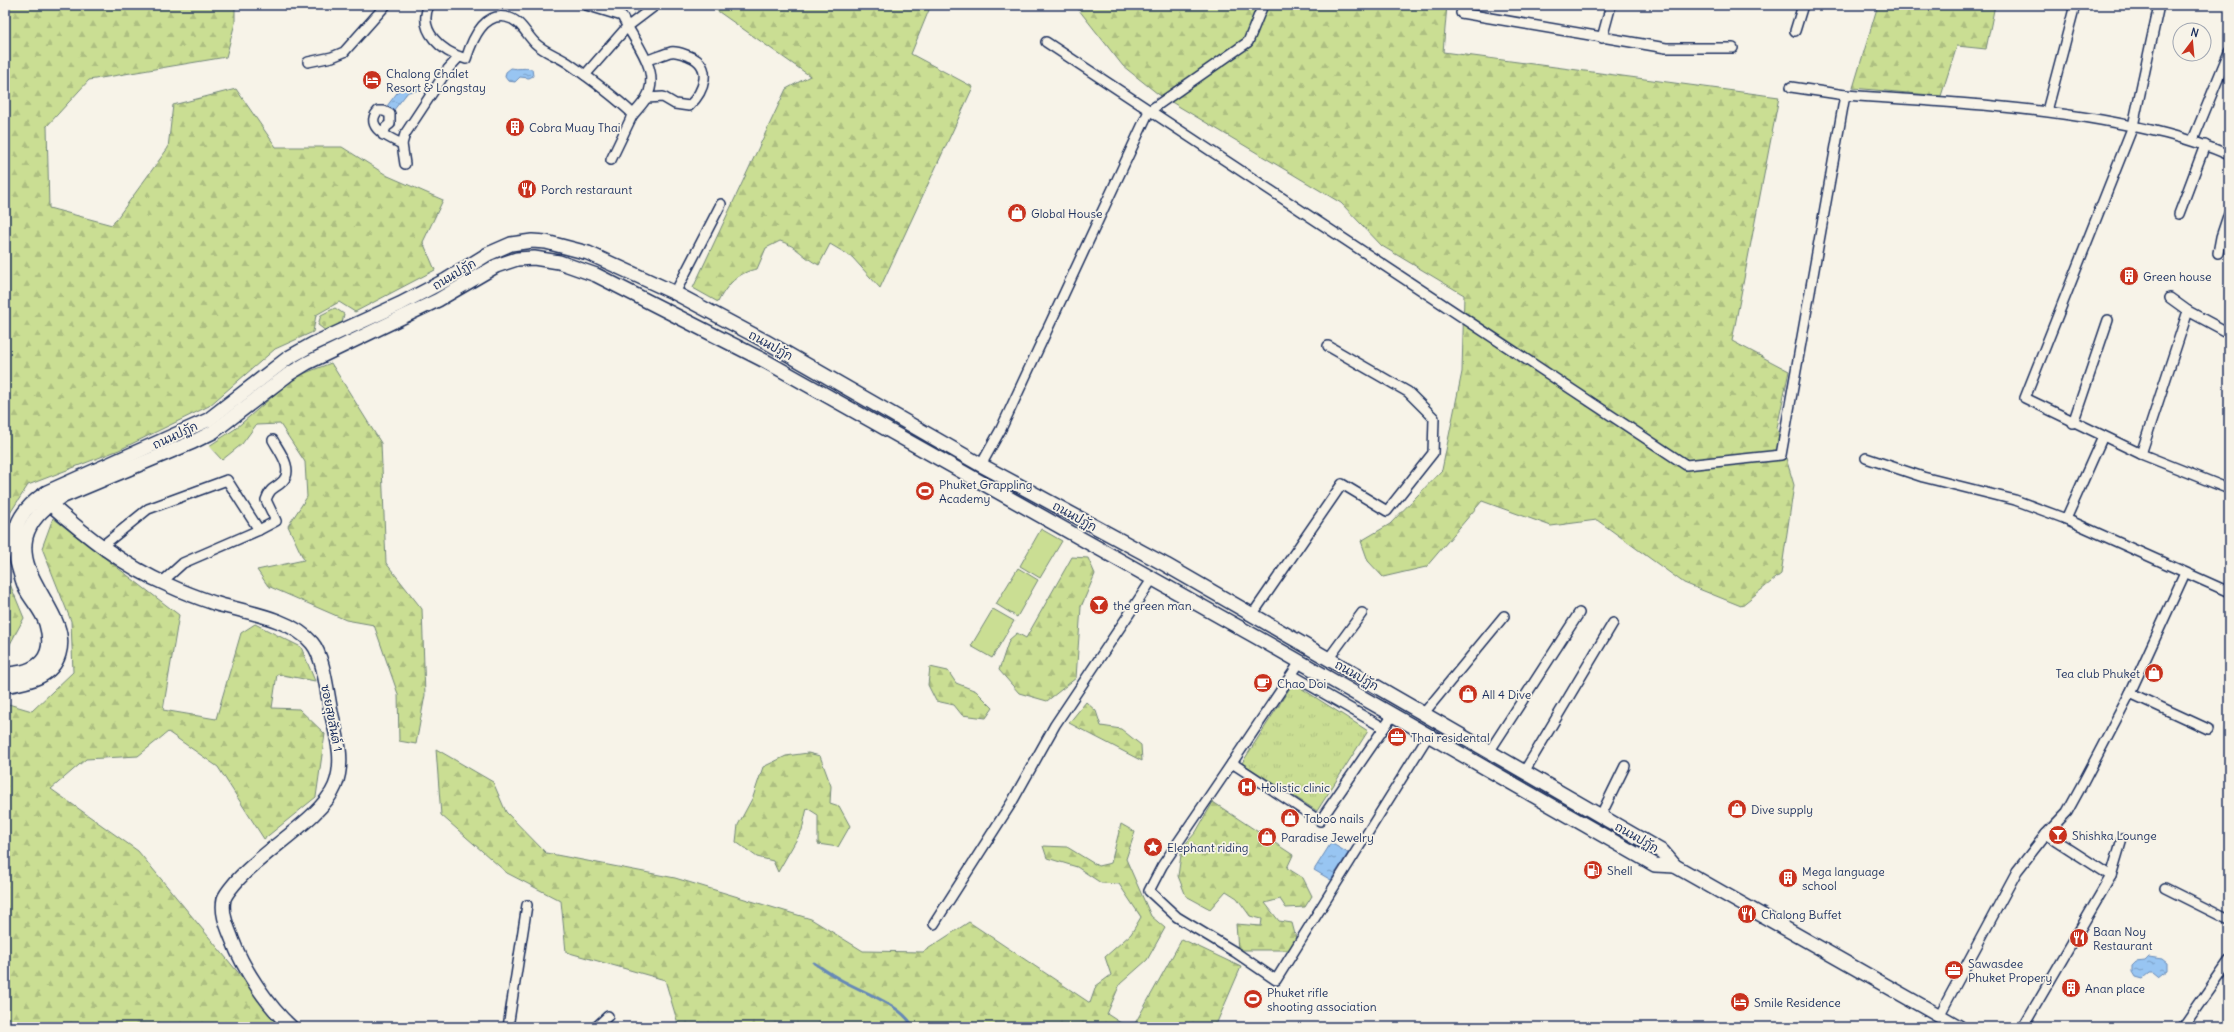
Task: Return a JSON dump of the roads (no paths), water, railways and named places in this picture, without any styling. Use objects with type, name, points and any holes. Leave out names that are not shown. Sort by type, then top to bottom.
[{"type":"main road","name":"ถนนปฏัก","points":[[5,674],[24,671],[37,666],[45,659],[49,649],[46,623],[25,588],[13,545],[19,521],[23,513],[33,501],[47,492],[208,420],[272,369],[313,344],[400,304],[446,280],[488,254],[511,244],[532,241],[558,244],[588,253],[675,293],[955,449],[981,465],[1166,565],[1601,815],[1663,852],[1675,866],[1959,1027]]},
{"type":"main road","points":[[532,241],[534,258]]},
{"type":"main road","name":"ถนนปฏัก","points":[[5,686],[29,682],[48,672],[56,664],[62,646],[59,629],[29,570],[26,552],[26,538],[29,528],[50,504],[59,498],[193,442],[225,423],[289,374],[307,363],[438,300],[483,273],[517,259],[534,258],[558,262],[596,275],[672,312],[767,362],[1153,578],[1655,866],[1675,866]]},
{"type":"main road","points":[[948,463],[955,449]]},
{"type":"main road","name":"ซอยสุขสันต์ 1","points":[[50,504],[101,547],[162,582],[213,602],[270,619],[294,629],[312,643],[321,662],[341,764],[334,787],[321,806],[245,870],[226,894],[224,901],[225,920],[236,950],[276,1013],[291,1027]]},
{"type":"street","points":[[308,62],[332,57],[344,52],[386,5]]},
{"type":"street","points":[[429,5],[426,11],[425,25],[433,39],[458,57],[466,59],[472,42],[485,24],[495,18],[506,16],[522,25],[535,43],[610,93],[633,114],[631,117]]},
{"type":"street","points":[[586,5],[622,16],[647,60],[652,80],[646,98],[631,117],[611,160]]},
{"type":"street","points":[[585,75],[627,27],[656,5]]},
{"type":"street","points":[[981,465],[1001,429],[1149,111],[1248,42],[1263,5]]},
{"type":"street","points":[[1602,38],[1611,5]]},
{"type":"street","points":[[1795,31],[1803,5]]},
{"type":"street","points":[[2047,110],[2074,5]]},
{"type":"street","points":[[2159,5],[2133,126],[2025,398],[2073,423],[2141,454],[2229,490]]},
{"type":"street","points":[[1461,13],[1666,48],[1733,48]]},
{"type":"street","points":[[1046,42],[1686,465],[1781,455],[1845,94]]},
{"type":"street","points":[[646,98],[663,97],[675,104],[689,106],[698,98],[705,82],[704,69],[695,58],[681,53],[671,52],[647,60]]},
{"type":"street","points":[[2193,140],[2229,52]]},
{"type":"street","points":[[405,164],[402,144],[405,134],[418,112],[458,57]]},
{"type":"street","points":[[1791,87],[1845,94],[2047,110],[2133,126],[2193,140],[2229,155]]},
{"type":"street","points":[[383,134],[402,144]]},
{"type":"street","points":[[2179,214],[2205,145]]},
{"type":"street","points":[[675,293],[722,204]]},
{"type":"street","points":[[2218,253],[2220,237],[2229,212]]},
{"type":"street","points":[[2170,298],[2188,311],[2229,333]]},
{"type":"street","points":[[2141,454],[2188,311]]},
{"type":"street","points":[[2073,423],[2108,320]]},
{"type":"street","points":[[1252,615],[1342,484],[1387,511],[1434,453],[1434,418],[1408,392],[1328,346]]},
{"type":"street","points":[[2066,519],[2103,436]]},
{"type":"street","points":[[162,582],[183,563],[259,530],[276,521],[266,500],[270,490],[282,482],[286,476],[287,467],[273,440]]},
{"type":"street","points":[[1866,458],[1923,477],[2016,500],[2066,519],[2229,592]]},
{"type":"street","points":[[101,547],[148,509],[227,480],[259,530]]},
{"type":"street","points":[[1939,1016],[2017,871],[2046,834],[2067,812],[2130,693],[2185,573]]},
{"type":"street","points":[[934,924],[1012,802],[1055,725],[1153,578]]},
{"type":"street","points":[[1328,658],[1362,613]]},
{"type":"street","points":[[1489,752],[1579,613]]},
{"type":"street","points":[[1424,713],[1504,616]]},
{"type":"street","points":[[1524,772],[1613,623]]},
{"type":"street","points":[[1300,662],[1162,866],[1149,891],[1176,917],[1235,952],[1276,980],[1428,736]]},
{"type":"street","points":[[1292,675],[1384,728]]},
{"type":"street","points":[[2130,693],[2208,729]]},
{"type":"street","points":[[1232,763],[1320,821],[1393,715]]},
{"type":"street","points":[[1601,815],[1624,766]]},
{"type":"street","points":[[2046,834],[2111,876]]},
{"type":"street","points":[[2022,1027],[2111,876],[2122,839]]},
{"type":"street","points":[[2165,888],[2229,920]]},
{"type":"street","points":[[508,1027],[527,905]]},
{"type":"street","points":[[2183,1027],[2229,963]]},
{"type":"street","points":[[596,1027],[608,1016]]},
{"type":"water","points":[[511,68],[532,69],[533,76],[529,78],[520,77],[515,82],[508,81],[505,77],[506,72]]},
{"type":"water","points":[[403,85],[408,88],[420,87],[420,90],[408,92],[393,111],[387,106]]},
{"type":"water","points":[[1331,843],[1348,853],[1331,880],[1314,870]]},
{"type":"water","points":[[2149,957],[2162,959],[2167,963],[2167,970],[2158,977],[2153,973],[2149,973],[2142,979],[2135,977],[2132,972],[2132,966],[2136,962],[2145,961]]},
{"type":"waterway","points":[[814,963],[839,979],[892,1006],[901,1012],[913,1027]]},
{"type":"place","name":"Chalong Chalet Resort & Longstay","points":[[372,80]]},
{"type":"place","name":"Cobra Muay Thai","points":[[515,127]]},
{"type":"place","name":"Porch restaraunt","points":[[527,189]]},
{"type":"place","name":"Global House","points":[[1017,213]]},
{"type":"place","name":"Green house","points":[[2129,276]]},
{"type":"place","name":"Phuket Grappling Academy","points":[[925,491]]},
{"type":"place","name":"the green man","points":[[1099,605]]},
{"type":"place","name":"Tea club Phuket","points":[[2154,673]]},
{"type":"place","name":"Chao Doi","points":[[1263,683]]},
{"type":"place","name":"All 4 Dive","points":[[1468,694]]},
{"type":"place","name":"Thai residental","points":[[1397,737]]},
{"type":"place","name":"Holistic clinic","points":[[1247,787]]},
{"type":"place","name":"Dive supply","points":[[1737,809]]},
{"type":"place","name":"Taboo nails","points":[[1290,818]]},
{"type":"place","name":"Shishka Lounge","points":[[2058,835]]},
{"type":"place","name":"Paradise Jewelry","points":[[1267,837]]},
{"type":"place","name":"Elephant riding","points":[[1153,847]]},
{"type":"place","name":"Shell","points":[[1593,870]]},
{"type":"place","name":"Mega language school","points":[[1788,878]]},
{"type":"place","name":"Chalong Buffet","points":[[1747,914]]},
{"type":"place","name":"Baan Noy Restaurant","points":[[2079,938]]},
{"type":"place","name":"Sawasdee Phuket Propery","points":[[1954,970]]},
{"type":"place","name":"Anan place","points":[[2071,988]]},
{"type":"place","name":"Phuket rifle shooting association","points":[[1253,999]]},
{"type":"place","name":"Smile Residence","points":[[1740,1002]]}]
